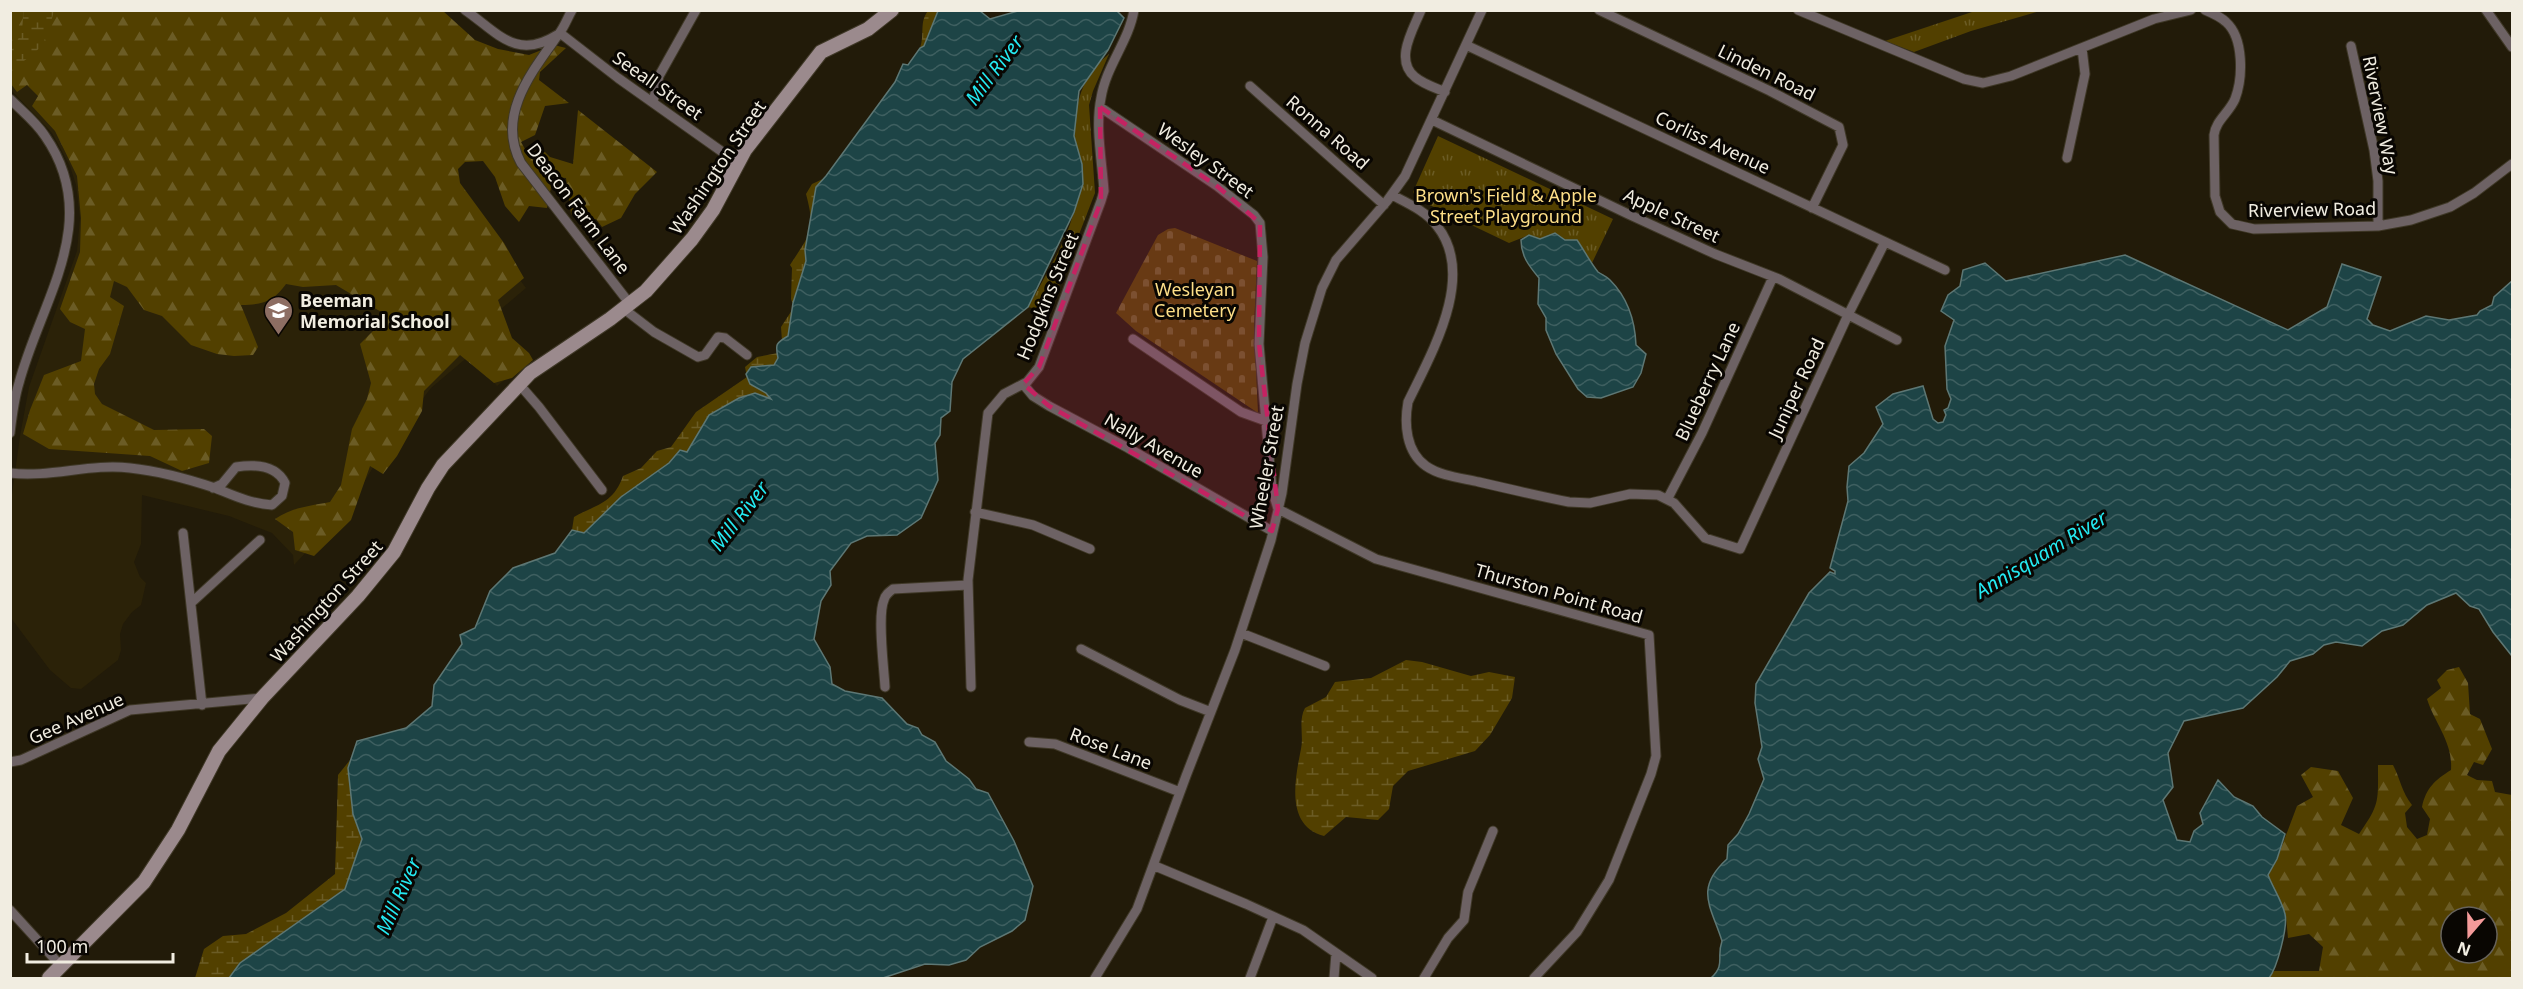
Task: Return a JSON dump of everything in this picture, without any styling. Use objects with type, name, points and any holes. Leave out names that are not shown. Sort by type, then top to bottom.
[{"type":"main road","name":"Washington Street","points":[[49,978],[144,882],[158,864],[219,751],[262,698],[358,596],[394,552],[428,488],[444,465],[530,373],[627,306],[652,284],[692,239],[716,204],[745,150],[821,52],[868,28],[892,10]]},
{"type":"street","points":[[465,10],[502,39],[517,46],[528,47],[539,44],[560,33]]},
{"type":"street","name":"Deacon Farm Lane","points":[[572,10],[518,101],[511,125],[513,147],[521,163],[627,306],[654,332],[698,357],[705,355],[718,338],[725,338],[747,354]]},
{"type":"street","points":[[653,102],[659,76],[696,10]]},
{"type":"street","name":"Hodgkins Street","points":[[971,687],[968,585],[988,413],[1004,394],[1027,382],[1039,367],[1101,201],[1104,191],[1101,97],[1113,60],[1132,22],[1134,10]]},
{"type":"street","points":[[1421,10],[1407,45],[1405,58],[1408,70],[1415,78],[1445,92]]},
{"type":"street","name":"Wheeler Street","points":[[1095,978],[1137,909],[1241,633],[1284,486],[1297,384],[1317,300],[1336,260],[1392,195],[1411,165],[1482,10]]},
{"type":"street","name":"Linden Road","points":[[1599,10],[1770,91],[1839,127],[1843,145],[1812,208]]},
{"type":"street","points":[[1798,10],[1974,82],[1991,82],[2011,76],[2154,19],[2191,10]]},
{"type":"street","name":"Riverview Road","points":[[2205,10],[2225,21],[2231,28],[2237,45],[2240,65],[2239,85],[2234,100],[2215,127],[2214,135],[2215,196],[2224,218],[2240,228],[2378,226],[2411,220],[2450,207],[2474,193],[2512,164]]},
{"type":"street","points":[[2486,10],[2512,47]]},
{"type":"street","name":"Seeall Street","points":[[560,33],[738,163]]},
{"type":"street","name":"Corliss Avenue","points":[[1466,45],[1945,270]]},
{"type":"street","name":"Riverview Way","points":[[2351,46],[2374,150],[2378,181],[2378,226]]},
{"type":"street","points":[[2067,158],[2085,74],[2082,48]]},
{"type":"street","name":"Ronna Road","points":[[1250,86],[1384,205]]},
{"type":"street","points":[[10,99],[45,135],[56,154],[67,186],[70,206],[66,253],[19,381],[10,433]]},
{"type":"street","name":"Wesley Street","points":[[1100,107],[1207,179],[1254,215],[1260,224],[1263,258],[1259,344],[1272,489],[1278,509]]},
{"type":"street","name":"Apple Street","points":[[1432,120],[1628,214],[1773,277],[1897,340]]},
{"type":"street","points":[[1392,195],[1420,210],[1437,226],[1446,242],[1451,264],[1452,289],[1446,319],[1408,402],[1406,413],[1408,436],[1418,458],[1426,466],[1447,474],[1569,502],[1590,503],[1637,494],[1668,498]]},
{"type":"street","name":"Juniper Road","points":[[1668,498],[1706,538],[1740,549],[1848,315],[1885,242]]},
{"type":"street","name":"Blueberry Lane","points":[[1668,498],[1702,433],[1773,277]]},
{"type":"street","points":[[1133,339],[1241,412],[1266,421]]},
{"type":"street","points":[[519,384],[539,406],[602,490]]},
{"type":"street","name":"Nally Avenue","points":[[1023,384],[1033,396],[1049,406],[1128,448],[1272,531]]},
{"type":"street","points":[[10,473],[58,474],[104,467],[129,467],[213,488],[240,500],[272,505],[282,496],[285,483],[280,473],[272,469],[246,465],[236,467],[222,484],[213,488]]},
{"type":"street","name":"Thurston Point Road","points":[[1278,509],[1376,559],[1649,635],[1656,756],[1651,774],[1609,880],[1577,932],[1534,978]]},
{"type":"street","points":[[975,512],[1033,525],[1090,549]]},
{"type":"street","points":[[183,533],[202,705]]},
{"type":"street","points":[[191,603],[260,540]]},
{"type":"street","points":[[885,687],[882,614],[883,601],[888,593],[893,589],[968,585]]},
{"type":"street","points":[[1241,633],[1325,666]]},
{"type":"street","points":[[1081,649],[1180,700],[1211,712]]},
{"type":"street","name":"Gee Avenue","points":[[10,762],[21,760],[130,710],[262,698]]},
{"type":"street","name":"Rose Lane","points":[[1029,742],[1055,744],[1180,792]]},
{"type":"street","points":[[1424,978],[1448,938],[1464,920],[1468,892],[1493,831]]},
{"type":"street","points":[[1155,866],[1304,930],[1372,978]]},
{"type":"street","points":[[10,910],[61,966]]},
{"type":"street","points":[[1250,978],[1273,917]]},
{"type":"street","points":[[1334,978],[1336,953]]},
{"type":"highlighted area","points":[[1100,107],[1217,186],[1260,223],[1259,344],[1278,509],[1272,531],[1049,406],[1023,384],[1039,367],[1101,201]]},
{"type":"shaded area","name":"Beeman Memorial School","points":[[14,79],[442,175],[526,288],[494,315],[529,361],[497,386],[470,355],[431,388],[383,451],[349,507],[294,565],[293,555],[272,533],[229,516],[142,495],[141,544],[134,562],[140,577],[146,583],[141,605],[123,624],[118,660],[81,689],[71,688],[50,670],[11,618],[10,509],[20,436],[29,387],[77,251],[80,218],[76,185],[70,166],[52,133],[11,90],[11,82]]},
{"type":"green space","name":"Beeman Memorial School","points":[[10,11],[443,11],[475,40],[498,49],[529,55],[554,45],[566,48],[540,72],[539,80],[569,103],[545,106],[535,135],[521,142],[530,158],[545,152],[550,157],[573,164],[578,110],[657,172],[635,194],[621,218],[602,227],[596,219],[580,223],[571,214],[566,178],[553,177],[547,208],[529,206],[519,222],[505,206],[495,177],[483,161],[465,162],[458,169],[460,183],[504,243],[524,278],[498,300],[512,338],[529,353],[533,360],[512,378],[494,383],[460,355],[424,391],[422,411],[397,456],[383,474],[370,466],[351,520],[314,556],[295,550],[293,532],[275,519],[295,509],[330,502],[341,485],[352,429],[367,399],[371,383],[360,344],[388,316],[336,285],[303,287],[286,284],[267,301],[241,305],[258,347],[253,355],[234,356],[217,354],[191,345],[162,316],[144,310],[127,287],[114,281],[110,297],[124,306],[110,354],[99,369],[94,384],[95,394],[102,404],[154,430],[204,429],[212,436],[209,463],[182,471],[150,456],[49,449],[23,434],[44,375],[81,361],[85,329],[70,322],[60,309],[80,252],[81,218],[77,176],[55,131],[32,106],[38,96],[27,85],[17,92],[11,84]]},
{"type":"green space","points":[[23,11],[54,11],[48,31],[38,50],[15,67],[11,65],[11,51],[21,32]]},
{"type":"green space","points":[[928,11],[942,11],[932,43],[920,48],[925,15]]},
{"type":"green space","points":[[1975,11],[2040,11],[1971,31],[1914,52],[1885,41]]},
{"type":"green space","points":[[1109,54],[1089,105],[1095,193],[1049,312],[1028,307],[1059,250],[1073,215],[1075,203],[1074,130],[1080,96],[1086,81]]},
{"type":"green space","name":"Brown's Field & Apple Street Playground","points":[[1438,136],[1613,219],[1592,263],[1577,240],[1565,240],[1555,233],[1540,239],[1529,235],[1509,243],[1417,199],[1413,192]]},
{"type":"green space","points":[[825,178],[802,333],[782,341],[781,327],[794,307],[791,299],[792,268],[790,265],[806,239],[811,225],[806,194],[812,184]]},
{"type":"green space","name":"Wesleyan Cemetery","points":[[1175,228],[1257,261],[1254,327],[1258,413],[1136,331],[1116,313],[1158,235]]},
{"type":"green space","points":[[778,353],[779,364],[772,400],[756,394],[739,398],[709,415],[688,455],[585,533],[572,530],[574,517],[609,498],[623,476],[641,468],[657,451],[671,447],[696,412],[747,377],[745,367],[757,357]]},
{"type":"green space","points":[[1406,660],[1422,662],[1471,676],[1489,672],[1515,677],[1512,698],[1490,735],[1475,751],[1408,771],[1393,786],[1389,809],[1378,820],[1346,817],[1324,836],[1312,831],[1303,822],[1298,812],[1295,787],[1305,708],[1326,697],[1335,682],[1371,678]]},
{"type":"green space","points":[[2459,667],[2468,683],[2470,714],[2480,719],[2492,749],[2483,765],[2474,762],[2467,775],[2477,780],[2492,781],[2495,792],[2512,795],[2512,978],[2269,978],[2274,971],[2319,971],[2323,947],[2309,934],[2288,938],[2286,916],[2268,875],[2277,859],[2297,806],[2313,797],[2301,775],[2311,767],[2338,771],[2353,798],[2341,825],[2359,834],[2371,816],[2376,802],[2378,765],[2393,765],[2412,805],[2405,813],[2407,827],[2417,839],[2427,835],[2430,819],[2422,807],[2424,800],[2432,785],[2451,770],[2446,742],[2427,699],[2441,688],[2437,680],[2447,670]]},
{"type":"green space","points":[[350,760],[348,768],[353,814],[365,845],[362,877],[240,963],[229,978],[195,978],[204,949],[223,936],[246,934],[286,913],[335,874],[338,775]]},
{"type":"water","name":"Mill River","points":[[938,11],[980,11],[990,19],[1018,11],[1117,11],[1124,18],[1108,50],[1079,91],[1074,136],[1082,164],[1083,184],[1074,212],[1028,307],[963,359],[952,382],[950,411],[941,418],[940,435],[935,443],[938,480],[921,518],[897,535],[867,536],[851,543],[830,571],[831,585],[821,601],[814,639],[830,667],[832,684],[845,691],[882,698],[907,724],[918,728],[922,735],[935,742],[946,761],[969,779],[976,789],[988,793],[1014,841],[1033,886],[1025,920],[1012,931],[980,947],[966,960],[949,965],[925,964],[883,978],[229,978],[240,963],[345,889],[362,839],[353,814],[348,768],[357,741],[406,728],[432,706],[434,685],[462,644],[460,635],[475,628],[490,591],[513,568],[555,553],[572,530],[584,533],[621,497],[669,463],[680,450],[687,452],[709,415],[739,398],[755,393],[771,399],[766,393],[750,384],[746,374],[751,367],[774,365],[778,358],[777,344],[788,336],[793,303],[806,261],[805,250],[816,187],[895,82],[903,64],[908,65],[924,46]]},
{"type":"water","points":[[1555,233],[1565,240],[1577,240],[1598,272],[1610,280],[1621,294],[1632,318],[1636,345],[1646,354],[1641,373],[1633,387],[1601,398],[1587,397],[1578,389],[1556,354],[1546,330],[1546,318],[1538,304],[1539,278],[1529,265],[1521,246],[1521,240],[1529,235],[1540,239]]},
{"type":"water","name":"Annisquam River","points":[[2125,255],[2288,330],[2327,307],[2342,264],[2381,277],[2367,319],[2373,325],[2390,331],[2426,316],[2449,320],[2477,315],[2492,305],[2494,297],[2512,281],[2512,656],[2479,609],[2470,606],[2456,593],[2427,605],[2403,625],[2382,631],[2362,646],[2336,642],[2324,645],[2313,654],[2290,661],[2277,677],[2243,708],[2184,721],[2168,753],[2173,787],[2163,800],[2177,840],[2190,842],[2194,831],[2203,824],[2200,813],[2218,780],[2234,797],[2253,806],[2262,817],[2285,834],[2277,859],[2268,875],[2282,904],[2286,920],[2281,947],[2269,978],[1711,978],[1718,969],[1722,941],[1710,908],[1708,889],[1717,870],[1727,859],[1728,845],[1738,834],[1749,814],[1764,779],[1758,759],[1762,747],[1755,703],[1756,684],[1809,593],[1830,572],[1835,574],[1835,571],[1830,568],[1848,501],[1849,466],[1864,453],[1883,424],[1876,407],[1893,394],[1923,386],[1933,419],[1938,423],[1943,422],[1946,415],[1944,410],[1948,408],[1951,399],[1947,389],[1945,346],[1954,320],[1941,311],[1948,295],[1960,286],[1963,270],[1985,263],[2006,281]]},
{"type":"place","name":"Beeman Memorial School","points":[[279,336]]}]
